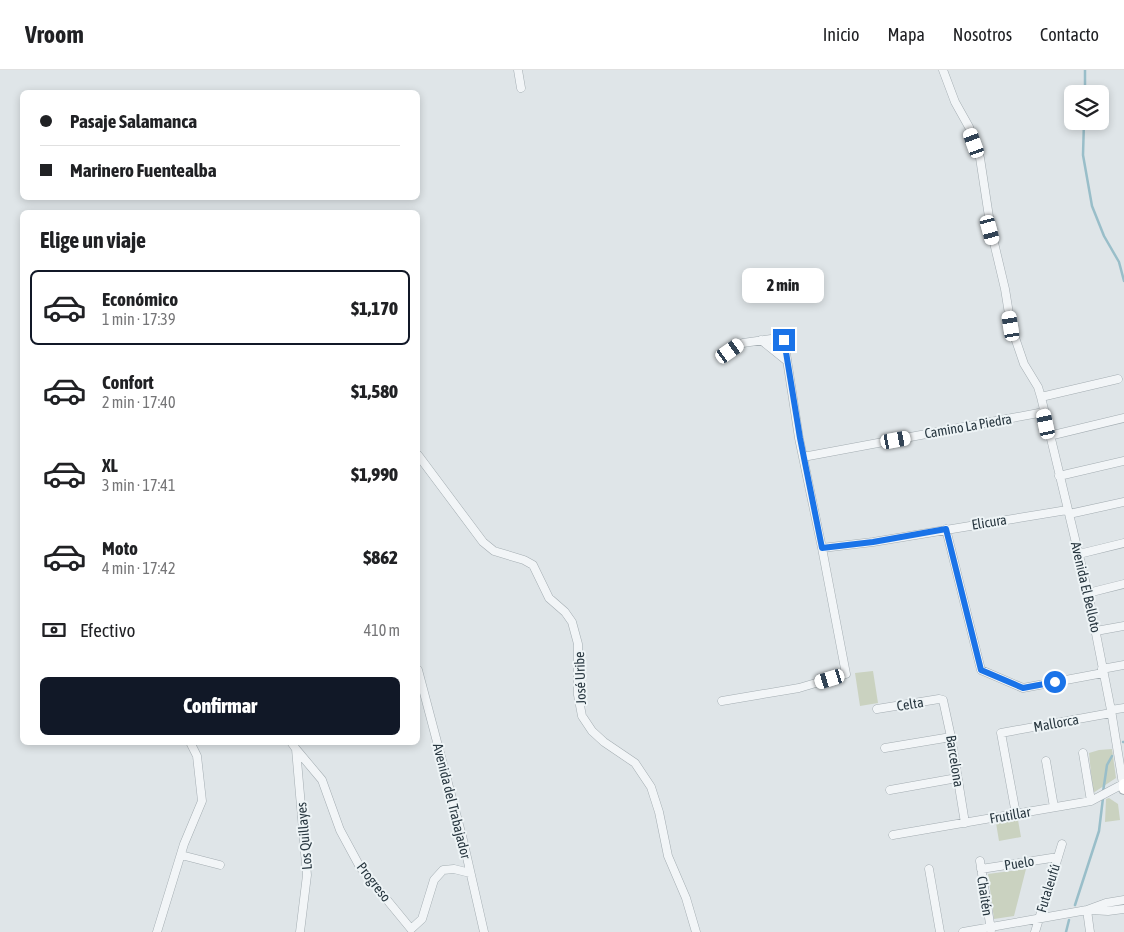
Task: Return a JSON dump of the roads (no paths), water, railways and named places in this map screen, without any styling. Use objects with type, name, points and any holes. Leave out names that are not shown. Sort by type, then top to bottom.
[{"type":"street","points":[[518,70],[520,88]]},
{"type":"street","name":"Avenida El Belloto","points":[[943,70],[955,102],[969,127],[980,158],[990,230],[1005,290],[1011,326],[1024,364],[1038,387],[1058,476],[1088,593],[1124,786]]},
{"type":"street","points":[[722,701],[799,688],[846,674],[803,457],[784,340],[778,338],[743,342],[730,351]]},
{"type":"street","points":[[762,340],[787,361]]},
{"type":"street","points":[[1040,397],[1118,379]]},
{"type":"street","name":"Camino La Piedra","points":[[803,457],[1044,412]]},
{"type":"street","points":[[1049,436],[1124,418]]},
{"type":"street","name":"José Uribe","points":[[420,458],[483,542],[494,551],[524,560],[533,566],[549,598],[565,612],[572,622],[578,644],[578,695],[582,716],[592,732],[635,763],[651,787],[659,812],[668,856],[686,898],[696,932]]},
{"type":"street","points":[[1058,476],[1124,461]]},
{"type":"street","name":"Elicura","points":[[822,548],[873,542],[1124,502]]},
{"type":"street","points":[[946,529],[981,670],[1023,688],[1124,665]]},
{"type":"street","points":[[1079,554],[1124,543]]},
{"type":"street","points":[[1088,593],[1124,584]]},
{"type":"street","points":[[1096,631],[1124,626]]},
{"type":"street","name":"Avenida del Trabajador","points":[[420,678],[484,932]]},
{"type":"street","name":"Celta","points":[[877,709],[942,700]]},
{"type":"street","name":"Barcelona","points":[[942,700],[951,737],[965,822]]},
{"type":"street","name":"Mallorca","points":[[1016,814],[1001,734],[1124,708]]},
{"type":"street","points":[[885,748],[951,737]]},
{"type":"street","points":[[157,932],[181,855],[202,801],[197,756],[192,745]]},
{"type":"street","points":[[293,745],[296,749]]},
{"type":"street","name":"Progreso","points":[[296,749],[322,780],[340,830],[360,866],[411,929],[422,919],[434,880],[443,870],[470,873]]},
{"type":"street","name":"Los Quillayes","points":[[296,749],[307,875],[300,932]]},
{"type":"street","points":[[1083,752],[1091,801]]},
{"type":"street","points":[[1046,761],[1054,808]]},
{"type":"street","points":[[890,790],[957,778]]},
{"type":"street","name":"Frutillar","points":[[893,835],[1091,801],[1124,786]]},
{"type":"street","name":"Futaleufú","points":[[1035,932],[1062,844]]},
{"type":"street","points":[[181,855],[220,865]]},
{"type":"street","name":"Puelo","points":[[980,865],[1058,857]]},
{"type":"street","name":"Chaitén","points":[[980,865],[991,930]]},
{"type":"street","points":[[929,869],[940,932]]},
{"type":"street","points":[[963,932],[991,930],[1039,918],[1087,910],[1106,903],[1124,900]]},
{"type":"street","points":[[1087,910],[1108,911],[1124,908]]},
{"type":"street","points":[[1087,910],[1090,932]]},
{"type":"waterway","points":[[1085,70],[1085,85]]},
{"type":"waterway","points":[[1084,130],[1083,155],[1092,206],[1104,236],[1119,262],[1124,281]]},
{"type":"waterway","points":[[1103,792],[1107,765],[1112,756]]},
{"type":"waterway","points":[[1075,905],[1099,831],[1103,798]]},
{"type":"waterway","points":[[1066,932],[1069,920]]}]
